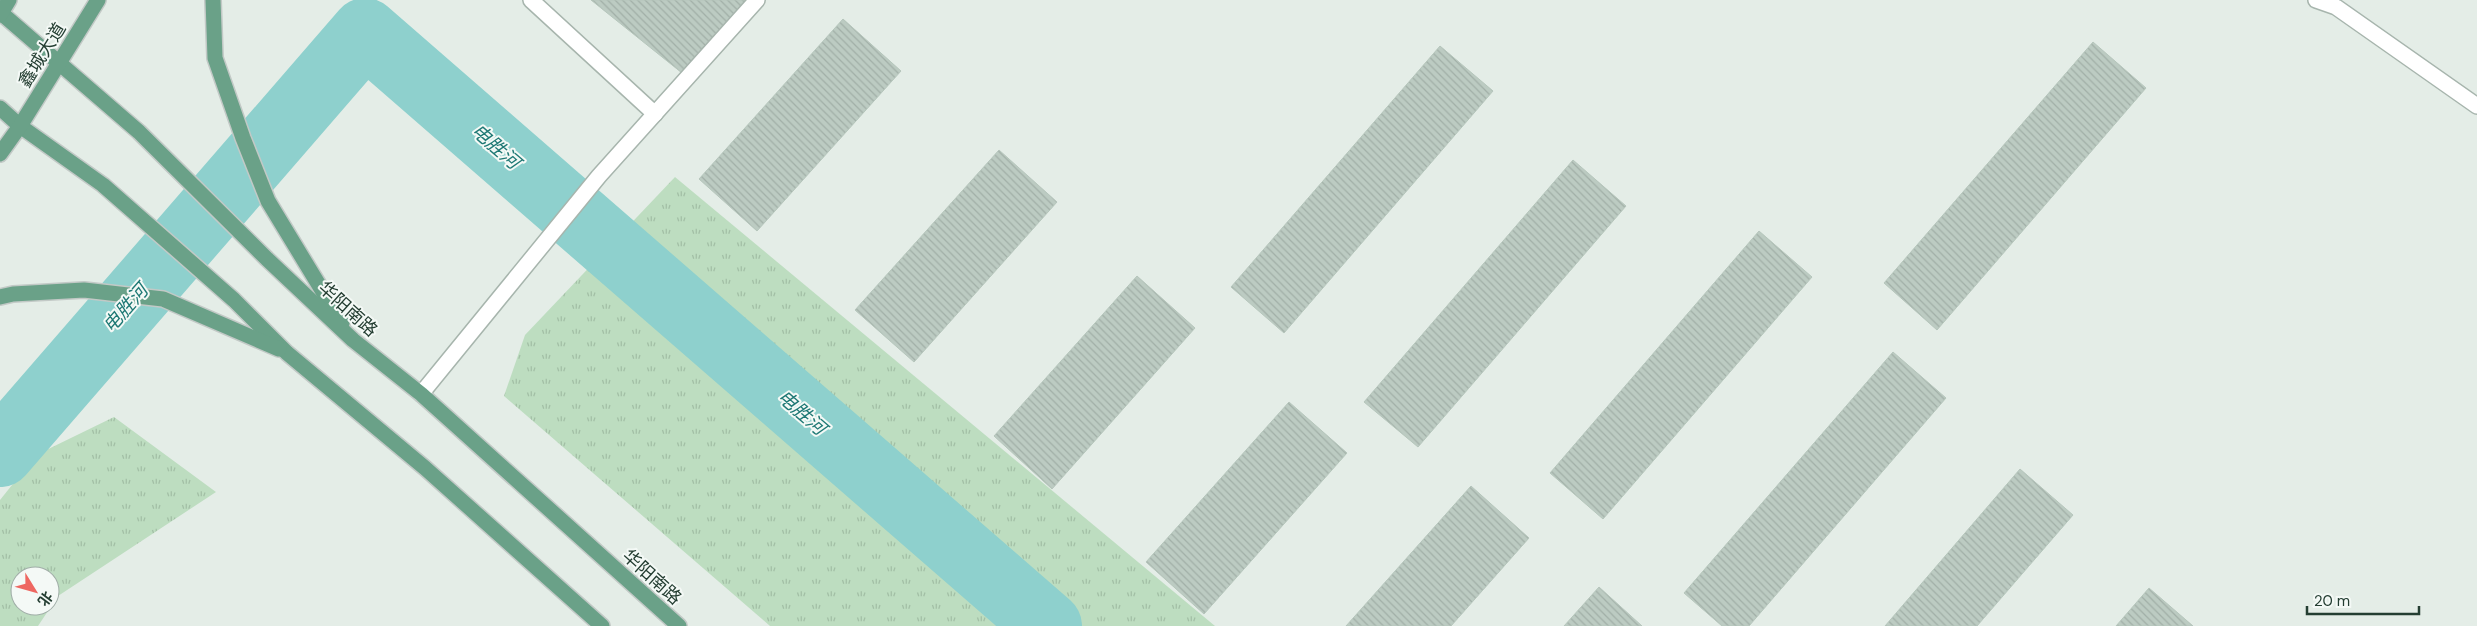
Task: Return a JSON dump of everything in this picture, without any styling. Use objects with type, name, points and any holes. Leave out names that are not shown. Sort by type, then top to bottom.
[{"type":"main road","name":"鑫城大道","points":[[0,154],[20,126],[98,0]]},
{"type":"main road","points":[[213,0],[214,58],[268,201],[353,340]]},
{"type":"main road","name":"华阳南路","points":[[3,10],[59,64],[139,132],[267,259],[353,340],[421,394],[679,626]]},
{"type":"main road","points":[[0,108],[20,126],[103,185],[234,300],[287,353],[425,468],[602,626]]},
{"type":"main road","points":[[6,295],[84,290],[163,299],[287,353]]},
{"type":"lane","points":[[531,0],[655,114]]},
{"type":"lane","points":[[421,394],[599,176],[757,0]]},
{"type":"lane","points":[[2316,0],[2336,7],[2477,106]]},
{"type":"green space","points":[[675,177],[1215,626],[770,626],[504,396],[525,335]]},
{"type":"green space","points":[[114,417],[216,492],[60,595],[60,566],[10,566],[10,616],[45,616],[38,626],[0,626],[0,500],[36,455]]},
{"type":"building","points":[[591,0],[754,0],[687,77]]},
{"type":"building","points":[[843,19],[901,71],[757,231],[699,179]]},
{"type":"building","points":[[2093,42],[2146,88],[1937,330],[1884,283]]},
{"type":"building","points":[[1440,46],[1493,91],[1284,333],[1231,287]]},
{"type":"building","points":[[999,150],[1057,202],[914,362],[855,310]]},
{"type":"building","points":[[1573,160],[1626,206],[1418,447],[1364,402]]},
{"type":"building","points":[[1759,231],[1812,277],[1603,519],[1550,473]]},
{"type":"building","points":[[1137,276],[1195,328],[1052,489],[994,436]]},
{"type":"building","points":[[1893,352],[1946,398],[1749,626],[1722,626],[1684,593]]},
{"type":"building","points":[[1289,402],[1347,453],[1204,614],[1146,562]]},
{"type":"building","points":[[2020,469],[2073,515],[1977,626],[1885,626]]},
{"type":"building","points":[[1471,486],[1529,538],[1451,626],[1346,626]]},
{"type":"building","points":[[1599,587],[1642,626],[1564,626]]},
{"type":"building","points":[[2149,588],[2193,626],[2116,626]]},
{"type":"waterway","name":"电胜河","points":[[0,453],[365,32],[1048,626]]}]
